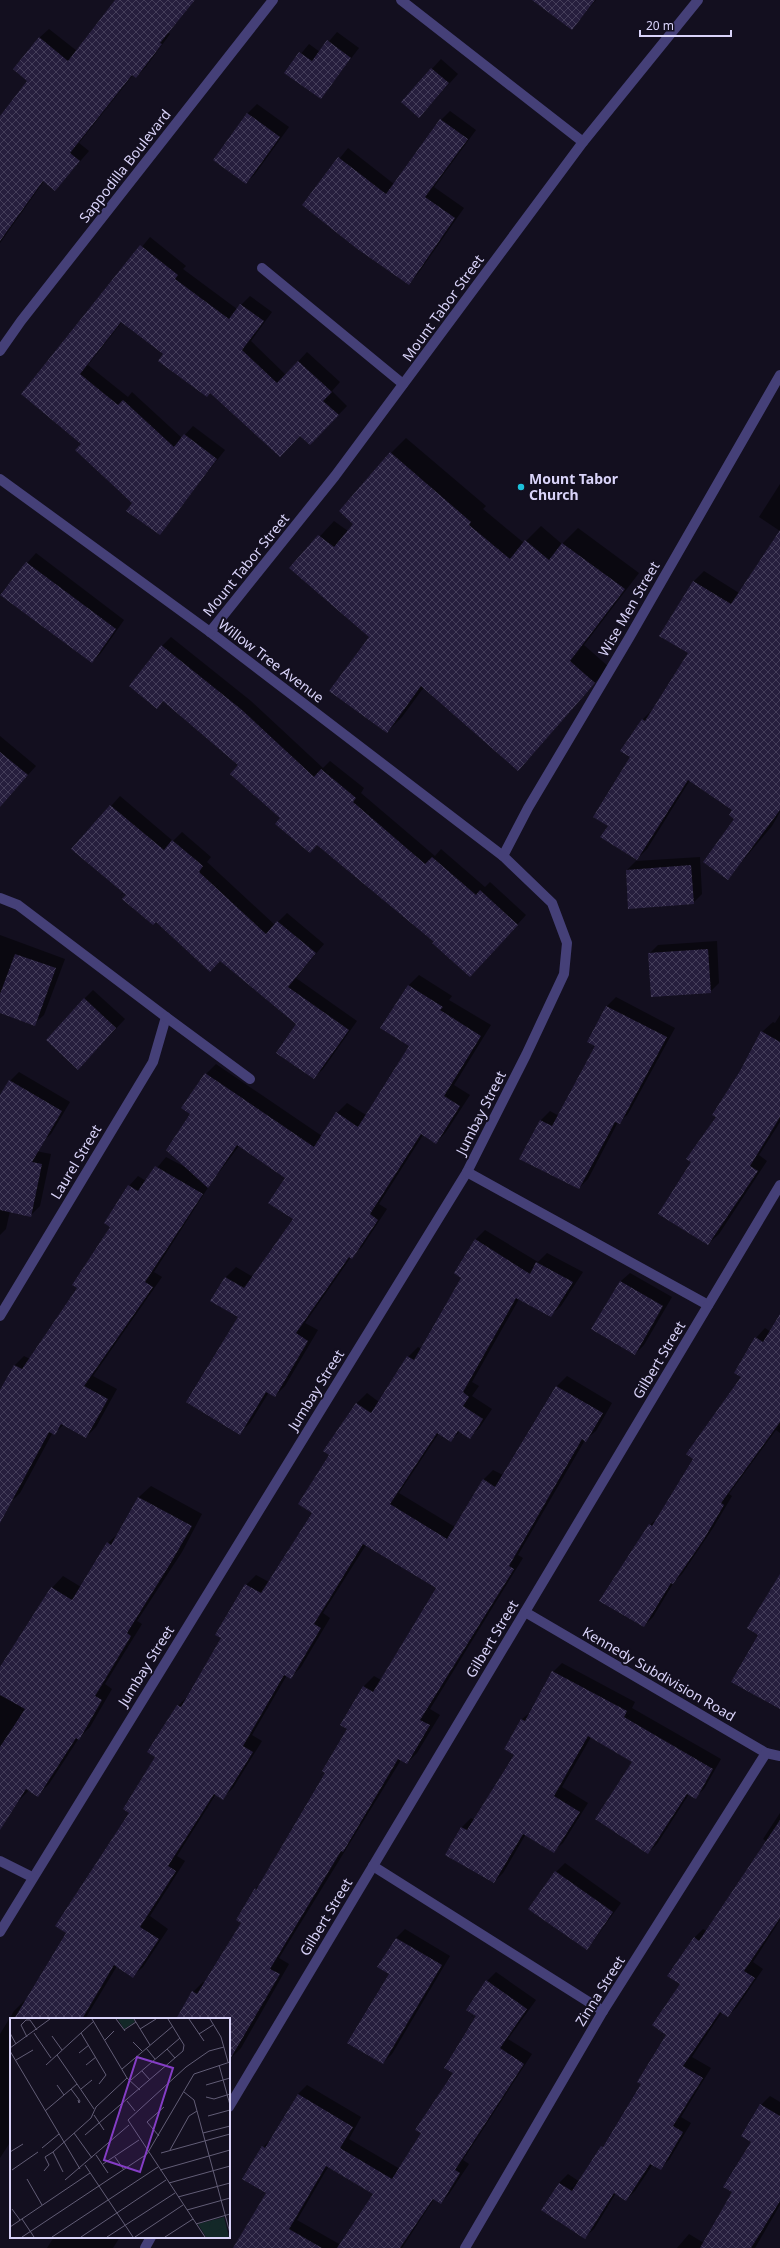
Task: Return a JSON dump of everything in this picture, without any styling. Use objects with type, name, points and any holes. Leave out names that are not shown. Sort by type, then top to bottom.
[{"type":"street","name":"Sappodilla Boulevard","points":[[0,351],[21,321],[273,0]]},
{"type":"street","points":[[402,0],[583,142]]},
{"type":"street","name":"Mount Tabor Street","points":[[210,632],[335,476],[583,142],[698,0]]},
{"type":"street","points":[[262,268],[404,384]]},
{"type":"street","name":"Wise Men Street","points":[[503,856],[528,808],[629,638],[780,375]]},
{"type":"street","name":"Willow Tree Avenue","points":[[0,479],[210,632],[503,856]]},
{"type":"street","name":"Jumbay Street","points":[[0,1932],[32,1877],[467,1172],[526,1055],[564,974],[566,943],[552,903],[503,856]]},
{"type":"street","points":[[0,898],[18,906],[250,1079]]},
{"type":"street","name":"Laurel Street","points":[[0,1316],[152,1062],[166,1017]]},
{"type":"street","points":[[467,1172],[708,1305]]},
{"type":"street","name":"Gilbert Street","points":[[230,2105],[780,1185]]},
{"type":"street","name":"Kennedy Subdivision Road","points":[[525,1612],[766,1753],[780,1756]]},
{"type":"street","name":"Zinna Street","points":[[465,2248],[603,2011],[766,1753]]},
{"type":"street","points":[[0,1861],[32,1877]]},
{"type":"street","points":[[373,1866],[603,2011]]},
{"type":"street","points":[[145,2248],[150,2238]]},
{"type":"building","points":[[115,0],[195,0],[160,43],[162,44],[136,78],[132,75],[70,153],[80,161],[55,191],[43,181],[0,241],[0,116],[27,81],[13,69],[39,37],[68,61]]},
{"type":"building","points":[[532,0],[595,0],[572,30]]},
{"type":"building","points":[[327,40],[351,58],[321,99],[284,73],[299,52],[312,61]]},
{"type":"building","points":[[431,68],[449,83],[419,118],[401,102]]},
{"type":"building","points":[[247,113],[280,137],[246,184],[213,160]]},
{"type":"building","points":[[440,119],[468,139],[425,197],[455,218],[409,285],[356,248],[302,205],[338,157],[386,194]]},
{"type":"building","points":[[140,245],[178,275],[175,279],[229,319],[240,304],[264,321],[242,350],[277,383],[298,361],[332,392],[323,401],[339,415],[310,445],[300,436],[280,457],[210,393],[207,397],[158,361],[163,354],[121,322],[80,374],[118,405],[123,400],[174,447],[184,434],[217,459],[160,535],[126,511],[132,503],[75,450],[81,444],[21,394]]},
{"type":"building","points":[[390,452],[471,522],[469,525],[510,559],[525,540],[549,560],[562,543],[625,589],[570,661],[595,683],[518,771],[421,686],[387,733],[329,691],[369,637],[289,568],[318,535],[334,547],[353,524],[339,511]]},
{"type":"building","points":[[780,530],[780,810],[728,880],[703,862],[734,819],[729,815],[732,810],[688,780],[637,860],[600,837],[608,826],[593,817],[630,757],[620,751],[642,719],[645,721],[688,653],[659,636],[693,581],[731,604]]},
{"type":"building","points":[[26,562],[116,629],[92,663],[0,595]]},
{"type":"building","points":[[161,645],[242,710],[314,777],[321,769],[356,798],[353,802],[425,864],[432,857],[476,895],[480,890],[518,925],[470,977],[432,943],[434,942],[317,845],[310,853],[275,824],[280,818],[230,774],[238,765],[163,701],[157,709],[129,686]]},
{"type":"building","points":[[0,752],[28,775],[0,807]]},
{"type":"building","points":[[110,805],[164,850],[172,840],[203,866],[199,872],[266,934],[277,921],[316,953],[288,987],[349,1030],[314,1079],[276,1053],[296,1024],[220,961],[210,972],[156,922],[153,925],[122,899],[126,895],[71,849]]},
{"type":"building","points":[[691,865],[694,904],[628,909],[626,870]]},
{"type":"building","points":[[708,949],[711,993],[651,997],[648,953]]},
{"type":"building","points":[[15,954],[56,968],[35,1026],[0,1013],[0,994]]},
{"type":"building","points":[[408,985],[443,1007],[440,1010],[481,1036],[444,1096],[460,1106],[436,1144],[421,1134],[370,1214],[378,1220],[352,1259],[349,1257],[296,1333],[308,1341],[275,1397],[266,1392],[240,1435],[186,1402],[238,1317],[210,1301],[225,1277],[244,1288],[293,1219],[268,1203],[285,1178],[237,1145],[208,1188],[166,1150],[190,1114],[181,1108],[205,1073],[314,1147],[336,1112],[358,1127],[409,1046],[380,1028]]},
{"type":"building","points":[[84,998],[116,1028],[78,1070],[46,1040]]},
{"type":"building","points":[[606,1006],[667,1037],[620,1124],[615,1122],[579,1189],[519,1159],[540,1120],[552,1126],[595,1046],[587,1042]]},
{"type":"building","points":[[761,1031],[780,1042],[780,1117],[750,1166],[758,1171],[708,1245],[658,1214],[691,1162],[686,1159],[716,1117],[712,1115],[740,1071]]},
{"type":"building","points":[[9,1080],[62,1111],[32,1162],[42,1164],[31,1217],[0,1210],[0,1095]]},
{"type":"building","points":[[155,1166],[203,1194],[145,1282],[153,1287],[84,1386],[108,1399],[86,1438],[61,1424],[55,1435],[49,1432],[0,1523],[0,1390],[14,1365],[22,1369],[77,1288],[72,1285],[110,1227],[104,1223],[128,1185],[138,1191]]},
{"type":"building","points":[[475,1239],[530,1274],[536,1262],[573,1282],[551,1317],[516,1298],[463,1392],[469,1397],[463,1406],[483,1419],[470,1439],[458,1431],[451,1442],[437,1433],[390,1504],[447,1539],[483,1479],[495,1487],[556,1386],[603,1413],[586,1442],[582,1439],[509,1566],[514,1569],[420,1720],[430,1725],[407,1764],[398,1759],[343,1852],[341,1851],[270,1969],[280,1974],[230,2059],[230,2018],[177,2018],[192,1991],[197,1994],[241,1923],[236,1920],[255,1888],[256,1890],[325,1773],[322,1771],[347,1729],[340,1725],[363,1686],[373,1692],[436,1588],[363,1544],[314,1624],[321,1628],[291,1679],[284,1675],[243,1746],[253,1752],[223,1800],[214,1794],[168,1866],[176,1871],[140,1927],[159,1939],[133,1978],[114,1965],[83,2018],[15,2018],[66,1933],[55,1926],[129,1813],[123,1809],[155,1757],[147,1752],[177,1705],[181,1707],[221,1638],[215,1635],[245,1584],[261,1593],[312,1513],[298,1504],[329,1455],[323,1451],[356,1403],[371,1413],[407,1356],[414,1360],[461,1278],[454,1273]]},
{"type":"building","points":[[620,1281],[663,1306],[635,1355],[591,1329]]},
{"type":"building","points":[[780,1314],[780,1422],[721,1503],[724,1505],[704,1539],[673,1584],[671,1583],[644,1627],[599,1601],[649,1524],[652,1526],[693,1459],[686,1454],[741,1377],[734,1373],[755,1337],[763,1342]]},
{"type":"building","points":[[138,1497],[192,1526],[127,1633],[131,1636],[95,1696],[102,1700],[79,1740],[76,1738],[38,1797],[26,1789],[0,1830],[0,1747],[25,1709],[0,1695],[0,1667],[51,1587],[72,1600],[107,1542],[111,1545]]},
{"type":"building","points":[[780,1574],[780,1709],[731,1682],[758,1635],[747,1628]]},
{"type":"building","points":[[552,1671],[627,1711],[624,1717],[713,1769],[696,1799],[687,1794],[648,1854],[595,1819],[632,1762],[588,1736],[554,1796],[580,1812],[554,1853],[523,1834],[494,1883],[445,1855],[461,1827],[467,1830],[514,1755],[504,1749],[521,1719],[525,1721]]},
{"type":"building","points":[[780,1820],[780,1918],[744,1971],[755,1978],[728,2017],[720,2012],[683,2066],[703,2078],[673,2126],[683,2132],[661,2170],[650,2164],[626,2201],[614,2193],[585,2239],[541,2210],[559,2183],[572,2191],[601,2146],[603,2147],[641,2084],[637,2082],[666,2035],[652,2025],[680,1984],[667,1976],[694,1937],[699,1941]]},
{"type":"building","points":[[555,1871],[613,1912],[587,1950],[528,1909]]},
{"type":"building","points":[[396,1938],[442,1965],[383,2064],[347,2043],[389,1974],[377,1967]]},
{"type":"building","points":[[486,1980],[527,2009],[500,2048],[524,2064],[455,2170],[460,2173],[441,2204],[433,2199],[400,2248],[337,2248],[373,2194],[326,2166],[289,2229],[322,2248],[233,2248],[266,2193],[242,2179],[262,2146],[265,2148],[298,2094],[353,2127],[340,2148],[392,2179],[421,2133],[415,2130],[453,2073],[444,2068],[476,2016],[466,2010]]},
{"type":"building","points":[[760,2104],[780,2116],[780,2201],[751,2248],[700,2248],[732,2192],[723,2187],[751,2142],[741,2136]]},
{"type":"place","name":"Mount Tabor Church","points":[[521,487]]}]
